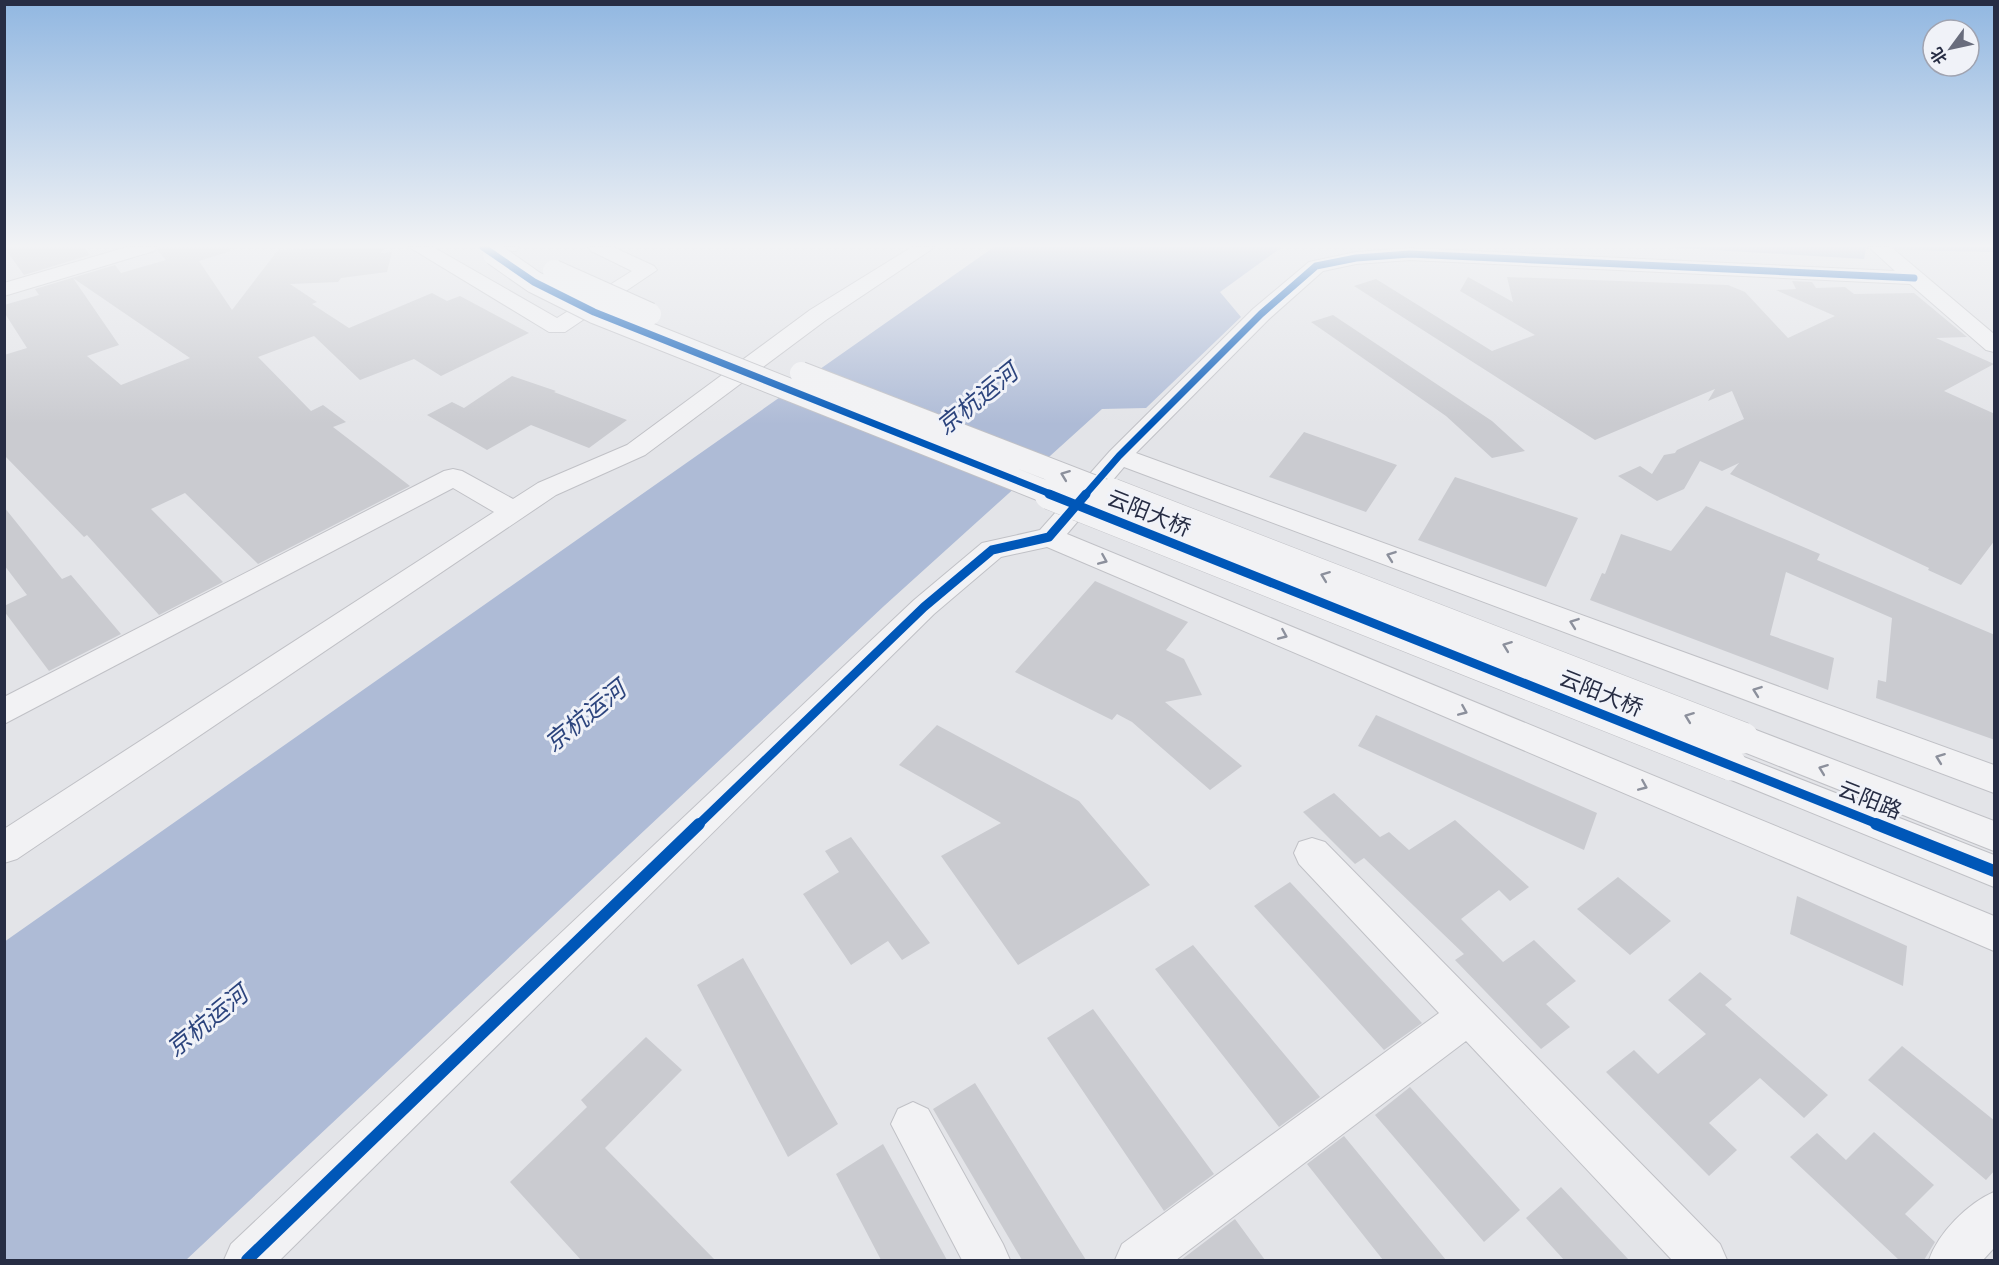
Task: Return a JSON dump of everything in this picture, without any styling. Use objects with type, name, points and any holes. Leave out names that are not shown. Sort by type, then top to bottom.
[{"type":"street","points":[[521,306],[557,327],[590,306]]},
{"type":"street","name":"云阳大桥","points":[[582,306],[1737,752]]},
{"type":"street","points":[[4,848],[547,489],[636,450],[832,306]]},
{"type":"street","points":[[1049,537],[1119,456],[1270,306]]},
{"type":"street","points":[[1948,306],[1995,345]]},
{"type":"street","points":[[1965,306],[1983,311]]},
{"type":"street","points":[[1119,456],[1995,779]]},
{"type":"street","points":[[4,712],[453,477],[513,511]]},
{"type":"street","points":[[247,1260],[924,607],[992,550],[1049,537],[1995,934]]},
{"type":"street","name":"云阳路","points":[[1737,752],[1995,836]]},
{"type":"street","name":"云阳路","points":[[1737,752],[1995,871]]},
{"type":"street","points":[[1312,853],[1704,1260]]},
{"type":"street","points":[[1138,1260],[1469,1015]]},
{"type":"street","points":[[913,1124],[987,1260]]},
{"type":"street","points":[[1952,1260],[1995,1215]]},
{"type":"water","name":"京杭运河","points":[[910,306],[1232,306],[1241,317],[1146,408],[1102,409],[884,606],[186,1260],[5,1260],[4,942]]},
{"type":"building","points":[[4,306],[92,306],[119,345],[87,356],[121,385],[190,358],[114,306],[229,306],[232,310],[235,306],[315,306],[349,328],[401,306],[479,306],[529,333],[441,376],[414,359],[360,380],[314,336],[258,357],[311,411],[323,405],[346,422],[333,427],[410,486],[258,564],[185,493],[151,509],[223,582],[159,615],[87,535],[84,537],[4,455],[4,355],[27,348],[4,312]]},
{"type":"building","points":[[1385,306],[1420,306],[1492,351],[1535,335],[1486,306],[1758,306],[1788,338],[1835,316],[1812,306],[1930,306],[1967,337],[1936,338],[1994,364],[1944,391],[1995,414],[1995,540],[1961,585],[1730,474],[1739,463],[1722,471],[1700,461],[1684,489],[1657,501],[1618,476],[1640,466],[1652,474],[1664,455],[1675,453],[1677,450],[1744,419],[1732,391],[1708,401],[1715,389],[1595,440]]},
{"type":"building","points":[[1333,315],[1492,421],[1525,451],[1492,458],[1446,416],[1311,322]]},
{"type":"building","points":[[512,376],[627,420],[589,448],[531,425],[487,450],[427,415],[452,402],[464,408]]},
{"type":"building","points":[[1304,432],[1397,465],[1366,512],[1269,477]]},
{"type":"building","points":[[1455,477],[1578,518],[1546,587],[1418,540]]},
{"type":"building","points":[[1706,506],[1820,554],[1817,560],[1995,635],[1995,740],[1876,698],[1878,680],[1886,682],[1892,618],[1786,572],[1770,635],[1834,658],[1828,690],[1590,600],[1602,573],[1605,574],[1621,534],[1671,551]]},
{"type":"building","points":[[4,507],[62,579],[71,575],[121,634],[49,671],[4,611],[4,606],[27,595],[4,565]]},
{"type":"building","points":[[1095,581],[1188,622],[1166,650],[1184,659],[1202,695],[1165,702],[1242,766],[1210,790],[1132,722],[1117,714],[1112,720],[1015,672]]},
{"type":"building","points":[[1376,715],[1597,813],[1584,850],[1358,746]]},
{"type":"building","points":[[937,725],[1079,801],[1150,885],[1018,965],[941,856],[1001,823],[899,765]]},
{"type":"building","points":[[1334,793],[1380,837],[1389,832],[1409,850],[1455,820],[1529,887],[1510,901],[1499,890],[1461,919],[1503,962],[1534,940],[1576,981],[1546,1004],[1570,1027],[1541,1049],[1455,960],[1464,954],[1364,858],[1355,864],[1303,812]]},
{"type":"building","points":[[851,837],[930,943],[902,960],[888,941],[851,965],[803,894],[839,872],[825,851]]},
{"type":"building","points":[[1618,877],[1671,921],[1630,955],[1577,909]]},
{"type":"building","points":[[1290,882],[1422,1023],[1384,1050],[1254,906]]},
{"type":"building","points":[[1797,896],[1907,946],[1903,986],[1790,934]]},
{"type":"building","points":[[1193,945],[1320,1097],[1279,1127],[1155,969]]},
{"type":"building","points":[[743,958],[838,1124],[788,1157],[697,985]]},
{"type":"building","points":[[1700,972],[1732,999],[1725,1005],[1828,1095],[1804,1118],[1760,1078],[1709,1123],[1737,1150],[1709,1176],[1606,1072],[1634,1050],[1658,1074],[1706,1034],[1668,1000]]},
{"type":"building","points":[[1093,1009],[1214,1174],[1164,1211],[1047,1038]]},
{"type":"building","points":[[646,1037],[682,1070],[605,1148],[715,1260],[581,1260],[510,1182],[587,1107],[581,1100]]},
{"type":"building","points":[[1902,1046],[1995,1121],[1995,1170],[1986,1180],[1868,1080]]},
{"type":"building","points":[[975,1083],[1086,1260],[1022,1260],[933,1109]]},
{"type":"building","points":[[1410,1087],[1520,1210],[1484,1242],[1375,1115]]},
{"type":"building","points":[[1874,1132],[1934,1185],[1905,1214],[1935,1242],[1924,1260],[1899,1260],[1790,1157],[1817,1133],[1846,1160]]},
{"type":"building","points":[[1344,1136],[1446,1260],[1383,1260],[1307,1164]]},
{"type":"building","points":[[883,1144],[947,1260],[881,1260],[836,1174]]},
{"type":"building","points":[[1561,1187],[1629,1260],[1564,1260],[1526,1218]]},
{"type":"building","points":[[1235,1219],[1265,1260],[1181,1260]]},
{"type":"cycle path","points":[[582,306],[1994,871]]},
{"type":"cycle path","points":[[247,1260],[924,607],[992,550],[1049,537],[1119,456],[1270,306]]}]
